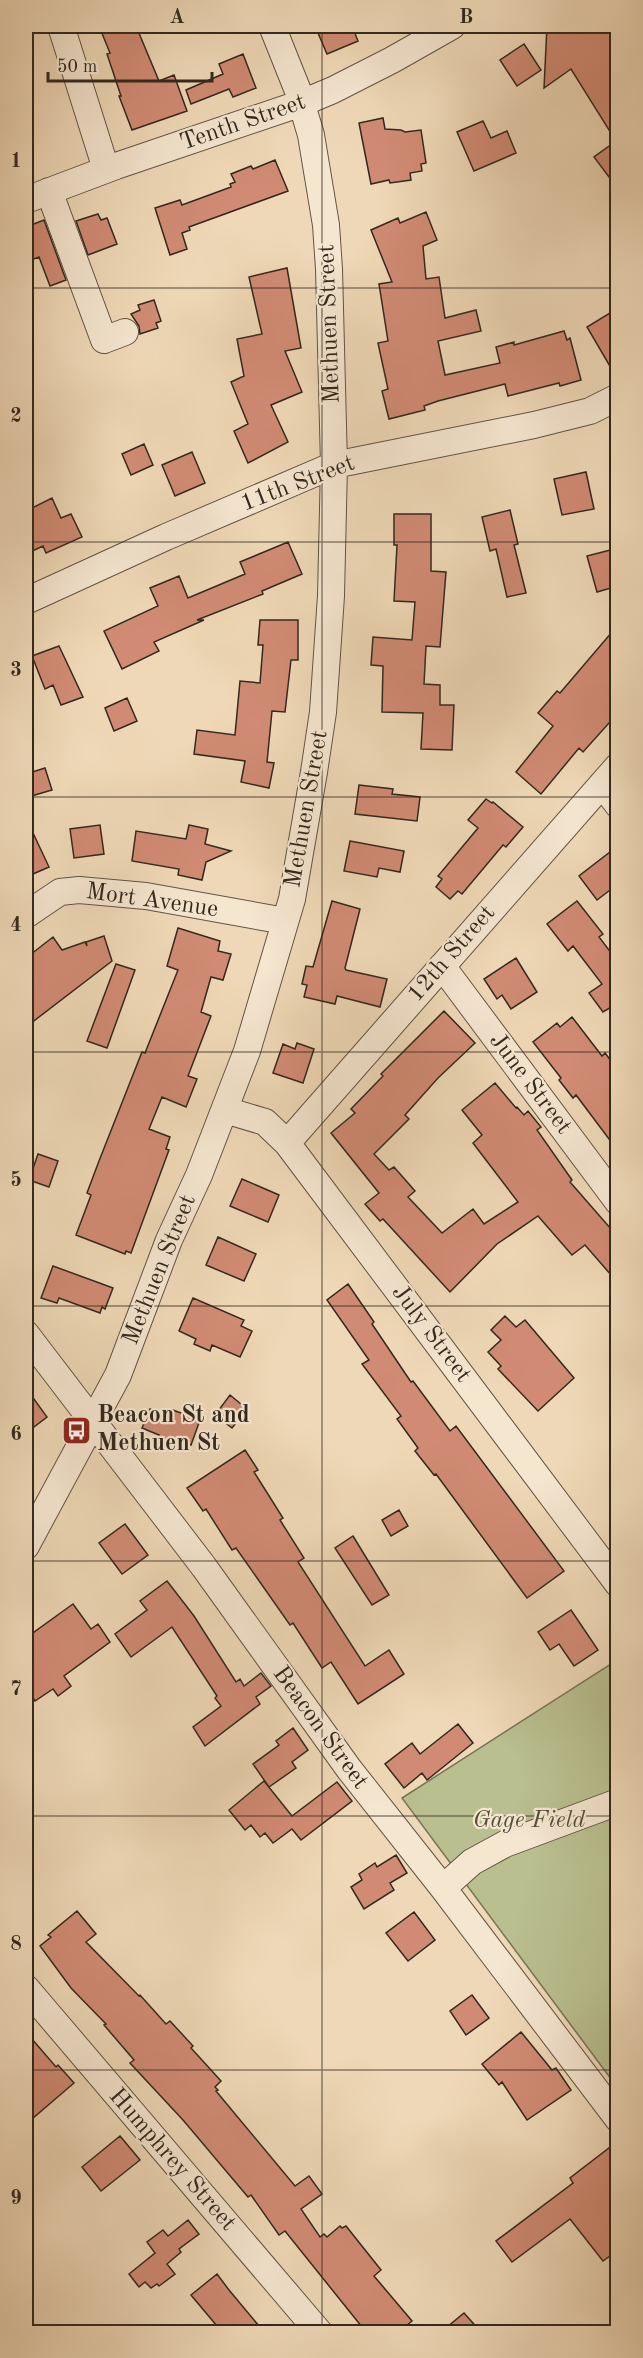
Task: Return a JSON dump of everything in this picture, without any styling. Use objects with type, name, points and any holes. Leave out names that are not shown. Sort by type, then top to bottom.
[{"type":"street","points":[[61,26],[106,170]]},
{"type":"street","name":"Methuen Street","points":[[26,1546],[118,1375],[169,1240],[225,1110],[247,1051],[294,888],[323,712],[331,596],[334,465],[331,315],[326,225],[311,135],[302,103],[272,26]]},
{"type":"street","name":"Tenth Street","points":[[37,195],[302,103],[333,90],[424,33],[452,26]]},
{"type":"street","points":[[37,195],[104,340],[125,332]]},
{"type":"street","name":"11th Street","points":[[26,601],[166,537],[334,465],[534,425],[590,411],[618,397]]},
{"type":"street","points":[[610,775],[618,805]]},
{"type":"street","name":"12th Street","points":[[287,1143],[610,775]]},
{"type":"street","name":"Mort Avenue","points":[[26,915],[60,892],[79,890],[146,896],[285,921]]},
{"type":"street","name":"June Street","points":[[442,966],[618,1202]]},
{"type":"street","name":"July Street","points":[[225,1110],[265,1122],[287,1143],[618,1584]]},
{"type":"street","name":"Beacon Street","points":[[26,1334],[204,1568],[349,1769],[443,1888],[618,2119]]},
{"type":"street","points":[[443,1888],[472,1862],[505,1844],[618,1802]]},
{"type":"street","name":"Humphrey Street","points":[[26,1988],[319,2332]]},
{"type":"green space","name":"Gage Field","points":[[617,1660],[617,2087],[402,1798]]},
{"type":"building","points":[[99,26],[136,26],[159,81],[174,75],[187,111],[132,130],[107,54],[110,53]]},
{"type":"building","points":[[315,26],[352,26],[358,41],[327,54]]},
{"type":"building","points":[[547,26],[618,26],[618,189],[594,157],[616,141],[571,69],[544,88]]},
{"type":"building","points":[[524,44],[541,70],[517,86],[500,60]]},
{"type":"building","points":[[243,54],[256,88],[233,97],[229,89],[191,104],[186,90],[223,74],[219,64]]},
{"type":"building","points":[[383,118],[385,129],[405,132],[421,130],[426,163],[421,164],[422,171],[410,173],[411,180],[390,183],[389,180],[371,184],[359,123]]},
{"type":"building","points":[[483,121],[491,138],[507,131],[516,153],[474,171],[457,132]]},
{"type":"building","points":[[275,160],[288,191],[189,227],[190,230],[182,233],[187,249],[170,255],[155,208],[180,200],[182,205],[231,187],[230,184],[235,182],[231,174],[251,166],[253,169]]},
{"type":"building","points":[[426,212],[437,240],[423,246],[426,279],[439,277],[445,318],[476,310],[481,331],[438,341],[445,375],[500,363],[496,347],[514,342],[514,345],[564,331],[567,340],[570,338],[581,380],[508,396],[505,384],[438,401],[424,406],[425,410],[389,419],[382,391],[388,389],[378,343],[388,341],[379,284],[392,282],[371,230],[398,218],[400,223]]},
{"type":"building","points":[[98,214],[101,220],[107,218],[117,244],[88,255],[76,221]]},
{"type":"building","points":[[44,220],[66,280],[50,286],[39,257],[26,262],[26,227]]},
{"type":"building","points":[[287,268],[301,348],[285,351],[302,392],[271,405],[288,442],[248,463],[234,431],[248,424],[231,382],[244,376],[237,339],[262,334],[249,277]]},
{"type":"building","points":[[154,300],[161,321],[156,323],[158,328],[140,334],[139,326],[131,314],[140,310],[138,305]]},
{"type":"building","points":[[618,308],[618,380],[587,327]]},
{"type":"building","points":[[144,444],[153,465],[131,475],[122,454]]},
{"type":"building","points":[[192,452],[205,483],[175,496],[162,465]]},
{"type":"building","points":[[586,472],[594,509],[562,515],[554,479]]},
{"type":"building","points":[[52,498],[61,518],[71,514],[82,537],[46,553],[43,546],[26,554],[26,511]]},
{"type":"building","points":[[510,510],[518,544],[514,545],[526,593],[507,597],[496,549],[490,551],[482,517]]},
{"type":"building","points":[[394,514],[431,514],[431,571],[446,572],[440,647],[426,646],[424,684],[440,685],[440,705],[454,705],[452,750],[421,749],[423,713],[382,712],[383,666],[371,665],[373,637],[412,640],[415,602],[394,601],[397,545],[394,545]]},
{"type":"building","points":[[288,542],[302,574],[262,591],[263,594],[197,620],[204,620],[154,642],[159,651],[122,669],[104,631],[158,606],[150,588],[179,576],[188,598],[245,574],[240,562]]},
{"type":"building","points":[[618,548],[618,586],[597,592],[587,556]]},
{"type":"building","points":[[260,620],[298,620],[298,660],[291,660],[285,712],[272,711],[267,762],[274,763],[269,788],[241,782],[245,761],[194,754],[197,730],[235,735],[240,681],[260,683],[263,645],[258,645]]},
{"type":"building","points":[[618,625],[618,713],[583,752],[579,748],[541,794],[516,772],[553,726],[538,713],[557,691],[560,693]]},
{"type":"building","points":[[59,646],[83,697],[61,705],[53,685],[45,689],[32,656]]},
{"type":"building","points":[[127,698],[137,721],[114,731],[105,708]]},
{"type":"building","points":[[45,768],[52,790],[28,797],[26,774]]},
{"type":"building","points":[[359,785],[393,789],[392,794],[420,797],[417,821],[355,814]]},
{"type":"building","points":[[486,799],[493,802],[523,827],[506,847],[503,845],[462,894],[458,891],[450,899],[436,887],[442,879],[438,876],[478,828],[468,820]]},
{"type":"building","points":[[26,818],[49,867],[26,877]]},
{"type":"building","points":[[100,825],[104,854],[74,858],[70,829]]},
{"type":"building","points":[[189,825],[208,829],[205,844],[231,851],[206,862],[202,880],[178,875],[179,869],[132,861],[136,831],[186,839]]},
{"type":"building","points":[[350,841],[404,851],[400,872],[379,868],[377,877],[344,871]]},
{"type":"building","points":[[610,852],[618,861],[618,884],[597,900],[579,876]]},
{"type":"building","points":[[332,901],[360,909],[345,968],[387,979],[380,1007],[337,996],[335,1004],[304,997],[307,985],[302,984],[306,966],[313,967]]},
{"type":"building","points":[[577,901],[603,934],[599,937],[618,962],[618,1003],[603,1012],[589,993],[602,984],[573,946],[568,951],[547,924]]},
{"type":"building","points":[[178,928],[220,941],[218,951],[231,954],[223,980],[211,977],[201,1012],[211,1016],[188,1076],[197,1079],[186,1107],[162,1097],[149,1129],[170,1137],[166,1149],[169,1150],[131,1253],[126,1251],[125,1254],[76,1235],[91,1195],[87,1193],[99,1161],[142,1052],[145,1053],[178,970],[167,966]]},
{"type":"building","points":[[104,936],[112,961],[26,1027],[26,958],[53,937],[62,950],[85,942],[87,946],[86,942]]},
{"type":"building","points":[[516,958],[537,992],[511,1009],[502,995],[497,999],[484,979]]},
{"type":"building","points":[[116,964],[135,970],[107,1048],[87,1041]]},
{"type":"building","points":[[444,1011],[475,1043],[438,1078],[405,1115],[409,1119],[374,1154],[389,1170],[394,1167],[415,1191],[408,1197],[442,1233],[473,1209],[484,1224],[518,1202],[473,1143],[482,1135],[462,1110],[495,1083],[516,1108],[524,1115],[528,1111],[541,1127],[537,1130],[572,1180],[570,1182],[618,1237],[618,1283],[585,1245],[572,1255],[538,1216],[497,1244],[450,1292],[383,1219],[380,1221],[365,1204],[379,1193],[331,1133],[355,1113],[351,1109],[383,1076],[381,1074]]},
{"type":"building","points":[[572,1017],[602,1056],[605,1053],[618,1070],[618,1151],[576,1095],[573,1098],[559,1080],[561,1078],[533,1042],[557,1023],[560,1027]]},
{"type":"building","points":[[297,1043],[314,1049],[303,1083],[273,1073],[283,1044],[295,1049]]},
{"type":"building","points":[[38,1154],[58,1161],[49,1187],[29,1180]]},
{"type":"building","points":[[242,1179],[279,1195],[268,1222],[230,1206]]},
{"type":"building","points":[[218,1237],[256,1254],[244,1281],[206,1265]]},
{"type":"building","points":[[53,1266],[113,1288],[105,1309],[102,1307],[100,1313],[59,1298],[57,1303],[41,1298]]},
{"type":"building","points":[[348,1284],[411,1382],[413,1381],[450,1431],[456,1426],[564,1571],[527,1598],[436,1474],[434,1475],[415,1451],[418,1448],[397,1419],[401,1416],[362,1364],[369,1360],[327,1300]]},
{"type":"building","points":[[193,1298],[244,1320],[241,1326],[252,1331],[240,1357],[212,1345],[210,1351],[194,1344],[196,1339],[179,1331]]},
{"type":"building","points":[[505,1316],[516,1327],[525,1320],[574,1378],[538,1411],[498,1369],[501,1366],[488,1352],[501,1340],[491,1330]]},
{"type":"building","points":[[26,1388],[47,1417],[26,1433]]},
{"type":"building","points":[[230,1395],[247,1409],[232,1428],[215,1415]]},
{"type":"building","points":[[150,1409],[167,1416],[170,1409],[200,1420],[191,1445],[180,1441],[177,1450],[157,1442],[159,1435],[142,1428]]},
{"type":"building","points":[[245,1450],[258,1470],[254,1472],[283,1518],[280,1520],[304,1558],[298,1562],[365,1666],[389,1650],[404,1674],[358,1704],[331,1662],[322,1668],[293,1623],[290,1625],[236,1548],[232,1550],[206,1509],[203,1511],[187,1488]]},
{"type":"building","points":[[399,1510],[408,1526],[391,1536],[382,1520]]},
{"type":"building","points":[[125,1524],[148,1555],[122,1574],[99,1543]]},
{"type":"building","points":[[353,1536],[389,1595],[372,1605],[335,1548]]},
{"type":"building","points":[[167,1581],[194,1616],[236,1682],[240,1679],[244,1686],[261,1673],[271,1686],[256,1697],[260,1704],[205,1746],[193,1727],[221,1706],[215,1698],[217,1696],[172,1627],[131,1657],[115,1634],[147,1610],[140,1601]]},
{"type":"building","points":[[73,1604],[91,1629],[98,1624],[110,1642],[64,1676],[71,1686],[58,1696],[53,1689],[35,1701],[26,1687],[26,1675],[32,1670],[26,1660],[26,1638]]},
{"type":"building","points":[[571,1610],[598,1650],[574,1666],[559,1644],[550,1650],[538,1632]]},
{"type":"building","points":[[458,1724],[473,1743],[427,1780],[422,1773],[404,1788],[385,1764],[412,1743],[420,1754]]},
{"type":"building","points":[[293,1728],[308,1750],[292,1762],[296,1768],[269,1787],[253,1764],[279,1745],[276,1741]]},
{"type":"building","points":[[264,1781],[292,1816],[337,1782],[352,1801],[301,1840],[292,1829],[273,1843],[265,1833],[260,1837],[251,1825],[245,1830],[229,1810]]},
{"type":"building","points":[[396,1855],[407,1873],[390,1883],[394,1890],[364,1909],[351,1887],[362,1880],[359,1874],[375,1863],[377,1867]]},
{"type":"building","points":[[77,1911],[96,1934],[86,1942],[166,2024],[170,2021],[193,2046],[191,2048],[221,2081],[215,2087],[218,2090],[216,2091],[295,2186],[309,2176],[322,2194],[301,2209],[320,2237],[324,2234],[327,2237],[340,2226],[342,2228],[346,2226],[381,2270],[374,2276],[412,2321],[399,2332],[366,2332],[285,2231],[279,2235],[251,2195],[248,2197],[183,2120],[130,2063],[134,2060],[104,2025],[106,2024],[71,1988],[40,1946],[51,1937],[48,1935]]},
{"type":"building","points":[[414,1912],[435,1940],[408,1961],[386,1933]]},
{"type":"building","points":[[472,1995],[489,2018],[466,2035],[450,2011]]},
{"type":"building","points":[[26,2032],[56,2067],[58,2065],[74,2083],[26,2124]]},
{"type":"building","points":[[521,2032],[552,2070],[556,2068],[571,2090],[527,2120],[502,2082],[499,2085],[482,2064]]},
{"type":"building","points":[[120,2136],[140,2160],[101,2191],[82,2167]]},
{"type":"building","points":[[618,2141],[618,2250],[603,2261],[570,2219],[512,2262],[496,2241],[573,2183],[570,2178]]},
{"type":"building","points":[[188,2220],[199,2234],[179,2249],[181,2252],[167,2264],[175,2274],[159,2286],[157,2284],[151,2288],[145,2282],[139,2287],[129,2274],[155,2253],[147,2242],[163,2230],[168,2236]]},
{"type":"building","points":[[217,2274],[264,2332],[222,2332],[191,2295]]},
{"type":"building","points":[[464,2313],[481,2332],[441,2332]]},
{"type":"place","name":"Beacon St and Methuen St","points":[[76,1430]]}]
